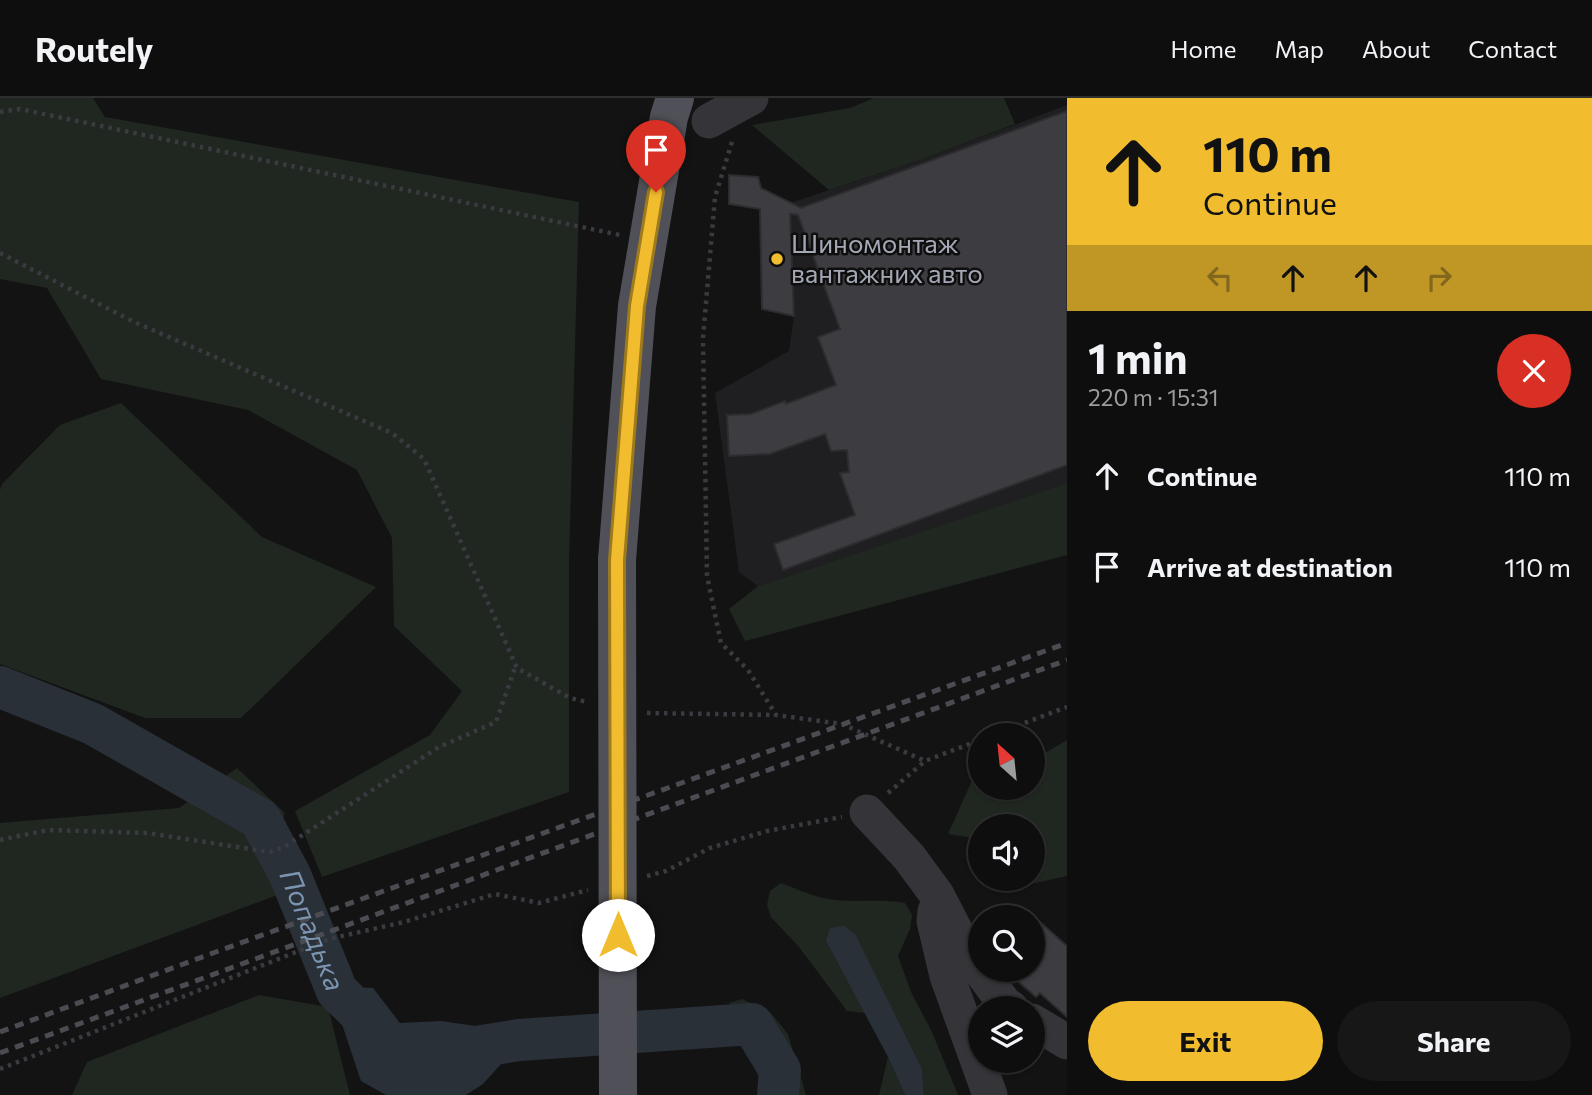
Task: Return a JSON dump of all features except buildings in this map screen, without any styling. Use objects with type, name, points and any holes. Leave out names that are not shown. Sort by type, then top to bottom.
[{"type":"main road","points":[[618,1095],[617,560],[637,306],[674,98]]},
{"type":"street","points":[[722,128],[751,98]]},
{"type":"street","points":[[867,812],[909,857],[937,895],[966,951],[999,996]]},
{"type":"street","points":[[937,895],[934,921],[947,976],[990,1095]]},
{"type":"street","points":[[1045,1029],[1067,1042]]},
{"type":"path","points":[[0,112],[20,109],[648,241]]},
{"type":"path","points":[[722,128],[704,338],[707,576],[721,643],[748,670],[776,715]]},
{"type":"path","points":[[0,253],[134,322],[392,433],[424,459],[517,667],[570,698],[593,703]]},
{"type":"path","points":[[0,841],[48,830],[147,832],[270,852],[284,847],[439,747],[496,722],[515,668]]},
{"type":"path","points":[[1025,723],[1067,707]]},
{"type":"path","points":[[640,713],[776,715],[842,724],[925,761]]},
{"type":"path","points":[[867,812],[925,761],[968,745]]},
{"type":"path","points":[[0,1069],[329,939]]},
{"type":"shaded area","points":[[0,98],[93,98],[105,117],[579,202],[569,560],[569,792],[322,877],[295,811],[430,735],[462,691],[394,626],[392,538],[357,470],[248,410],[101,379],[47,288],[0,279]]},
{"type":"shaded area","points":[[874,98],[1004,98],[1015,124],[923,159],[829,190],[752,125],[850,108]]},
{"type":"shaded area","points":[[1067,105],[1067,483],[758,586],[739,572],[715,393],[789,351],[794,316],[790,203],[923,159]]},
{"type":"shaded area","points":[[121,403],[262,537],[376,587],[241,718],[145,718],[0,664],[2,484],[60,425]]},
{"type":"shaded area","points":[[1067,483],[1067,555],[745,641],[729,609],[758,586]]},
{"type":"shaded area","points":[[1067,740],[1067,876],[1045,881],[1045,814],[968,814],[968,837],[948,834],[968,790],[968,800],[1045,800],[1045,753]]},
{"type":"shaded area","points":[[237,768],[284,812],[283,893],[0,998],[0,823],[179,808]]},
{"type":"shaded area","points":[[781,883],[833,900],[905,903],[912,915],[910,929],[898,956],[911,992],[932,1032],[958,1095],[924,1095],[922,1069],[826,941],[865,1013],[847,1011],[799,947],[771,917],[767,905],[770,891]]},
{"type":"shaded area","points":[[844,926],[855,934],[922,1069],[924,1095],[905,1095],[888,1057],[826,941],[830,928]]},
{"type":"shaded area","points":[[351,987],[373,988],[400,1023],[441,1021],[510,1031],[519,1037],[518,1045],[483,1084],[466,1095],[386,1095],[361,1081],[338,1012],[337,991]]},
{"type":"shaded area","points":[[259,995],[328,1007],[350,1095],[72,1095],[87,1062]]},
{"type":"shaded area","points":[[742,999],[771,1013],[788,1034],[806,1095],[761,1095],[756,1065],[729,1003]]},
{"type":"shaded area","points":[[888,1057],[905,1095],[879,1095]]},
{"type":"waterway","name":"Попадька","points":[[0,687],[93,724],[260,819],[290,875],[337,991],[378,1031]]},
{"type":"waterway","name":"Попадька","points":[[463,1049],[519,1040],[752,1024],[780,1070],[778,1095]]},
{"type":"railway","points":[[0,1032],[1067,643]]},
{"type":"railway","points":[[0,1053],[1067,660]]},
{"type":"place","name":"Шиномонтаж вантажних авто","points":[[777,259]]},
{"type":"route","points":[[618,935],[617,560],[637,306],[656,192]]}]
